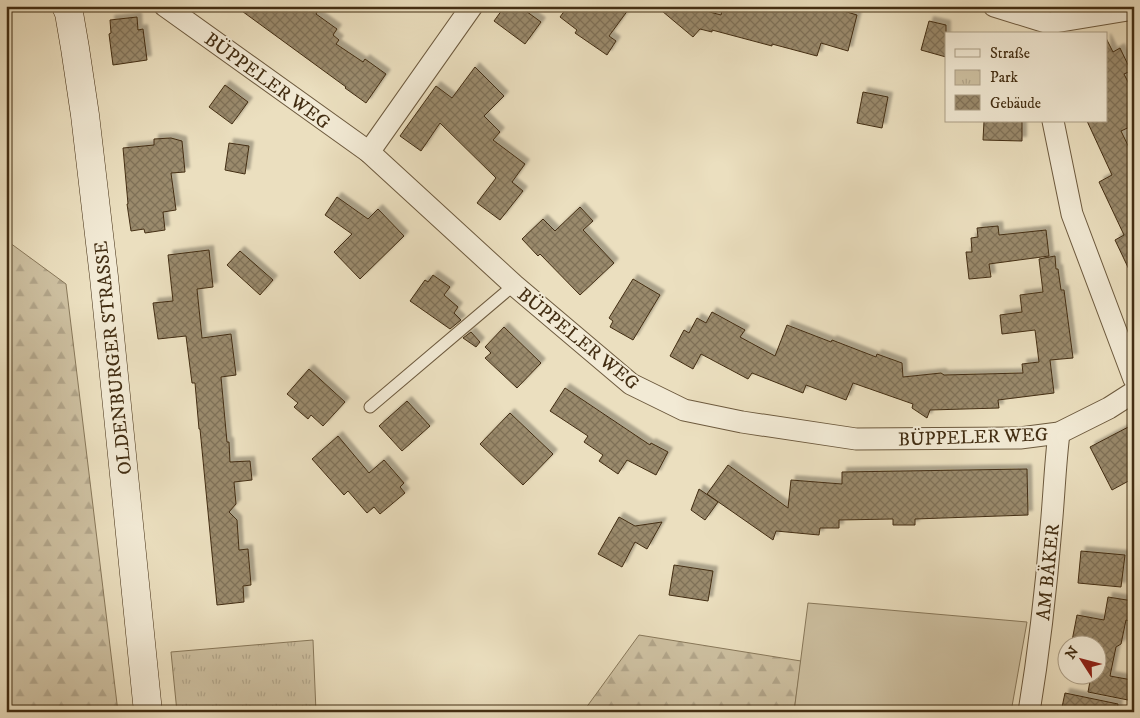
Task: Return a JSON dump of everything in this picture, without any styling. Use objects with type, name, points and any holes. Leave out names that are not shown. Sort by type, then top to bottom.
[{"type":"main road","name":"OLDENBURGER STRASSE","points":[[66,6],[69,13],[88,134],[148,712]]},
{"type":"street","name":"BÜPPELER WEG","points":[[165,6],[369,152],[514,284],[630,384],[684,410],[742,422],[856,439],[1020,438],[1059,432],[1109,408],[1134,392]]},
{"type":"street","points":[[369,152],[472,6]]},
{"type":"street","points":[[994,6],[1049,21],[1134,9]]},
{"type":"street","points":[[1053,122],[1072,214],[1134,379]]},
{"type":"street","name":"AM BÄKER","points":[[1029,712],[1043,614],[1059,432]]},
{"type":"lane","points":[[370,407],[514,284]]},
{"type":"green space","points":[[6,240],[66,284],[118,712],[6,712]]},
{"type":"green space","points":[[808,603],[1027,622],[1011,712],[794,712]]},
{"type":"green space","points":[[639,635],[801,661],[794,712],[583,712]]},
{"type":"green space","points":[[313,640],[316,712],[177,712],[171,652]]},
{"type":"building","points":[[235,6],[321,6],[316,14],[337,29],[333,35],[339,40],[336,44],[363,62],[365,59],[386,74],[366,103]]},
{"type":"building","points":[[505,6],[519,6],[541,22],[525,44],[494,21]]},
{"type":"building","points":[[568,6],[631,6],[609,36],[616,41],[607,55],[575,33],[577,30],[560,17]]},
{"type":"building","points":[[656,6],[688,6],[721,15],[723,6],[827,6],[857,15],[848,51],[821,43],[817,56],[712,30],[712,32],[700,29],[693,37]]},
{"type":"building","points":[[137,17],[138,30],[143,29],[147,60],[113,65],[109,34],[111,33],[110,20]]},
{"type":"building","points":[[929,21],[946,25],[945,57],[921,50]]},
{"type":"building","points":[[1108,42],[1113,52],[1120,48],[1131,71],[1124,74],[1134,94],[1134,125],[1121,131],[1134,158],[1134,280],[1115,240],[1124,235],[1099,182],[1112,175],[1087,122],[1108,122]]},
{"type":"building","points":[[475,67],[504,96],[484,116],[500,132],[493,140],[525,164],[512,182],[523,191],[500,220],[477,203],[496,178],[440,123],[421,151],[400,136],[436,86],[452,98]]},
{"type":"building","points":[[225,85],[248,102],[232,124],[209,107]]},
{"type":"building","points":[[863,92],[888,97],[882,128],[857,123]]},
{"type":"building","points":[[984,122],[1022,122],[1022,141],[983,140]]},
{"type":"building","points":[[171,138],[182,141],[185,172],[171,173],[176,210],[163,212],[165,230],[145,233],[144,229],[131,231],[123,148],[154,145],[154,139]]},
{"type":"building","points":[[229,143],[249,146],[245,174],[225,170]]},
{"type":"building","points":[[337,197],[368,219],[378,209],[404,236],[360,279],[334,252],[352,234],[325,215]]},
{"type":"building","points":[[580,207],[593,221],[583,230],[614,263],[580,295],[540,254],[538,256],[522,239],[543,219],[555,231]]},
{"type":"building","points":[[998,226],[999,235],[1046,230],[1049,256],[989,264],[991,277],[969,279],[966,252],[972,252],[971,238],[978,237],[977,228]]},
{"type":"building","points":[[209,250],[213,287],[197,289],[202,338],[231,334],[236,375],[221,377],[227,442],[229,442],[230,462],[250,461],[252,480],[234,482],[236,504],[229,512],[237,520],[239,550],[248,549],[251,585],[243,586],[244,602],[217,605],[195,383],[192,383],[186,336],[158,339],[153,303],[173,301],[168,255]]},
{"type":"building","points":[[240,251],[273,280],[260,295],[227,265]]},
{"type":"building","points":[[1055,256],[1061,290],[1064,290],[1073,358],[1050,360],[1054,393],[998,400],[999,408],[930,410],[927,418],[912,408],[913,404],[853,383],[846,400],[806,385],[803,393],[752,373],[748,379],[701,354],[693,369],[670,356],[684,330],[689,333],[697,318],[706,323],[712,312],[745,330],[740,337],[775,356],[787,325],[876,357],[877,354],[902,363],[903,377],[941,373],[944,375],[1023,373],[1022,364],[1039,362],[1035,330],[1002,334],[1000,315],[1022,312],[1020,295],[1043,292],[1039,259]]},
{"type":"building","points":[[433,275],[450,287],[444,295],[458,307],[454,313],[461,320],[450,329],[410,301],[425,280],[428,282]]},
{"type":"building","points":[[633,279],[660,295],[633,340],[610,327],[613,321],[609,318]]},
{"type":"building","points":[[504,327],[541,363],[517,388],[485,358],[491,353],[485,347]]},
{"type":"building","points":[[471,332],[480,342],[476,347],[463,338]]},
{"type":"building","points":[[309,369],[345,402],[323,426],[311,415],[308,419],[294,407],[298,403],[287,394]]},
{"type":"building","points":[[565,388],[650,445],[651,443],[668,452],[656,475],[627,460],[618,474],[599,461],[603,455],[584,442],[588,436],[550,411]]},
{"type":"building","points":[[407,401],[430,426],[402,451],[379,426]]},
{"type":"building","points":[[510,413],[553,454],[523,485],[480,444]]},
{"type":"building","points":[[1134,424],[1134,478],[1112,490],[1090,447]]},
{"type":"building","points":[[338,436],[369,473],[384,460],[404,483],[400,487],[405,493],[380,514],[374,507],[367,513],[348,491],[344,495],[312,459]]},
{"type":"building","points":[[728,465],[788,508],[791,480],[842,484],[842,472],[1027,469],[1028,515],[915,519],[915,525],[893,525],[893,519],[839,520],[839,528],[820,528],[819,535],[776,531],[773,540],[707,494]]},
{"type":"building","points":[[699,489],[718,502],[705,520],[691,510]]},
{"type":"building","points":[[619,517],[635,526],[662,522],[647,549],[635,542],[622,567],[598,554]]},
{"type":"building","points":[[1081,551],[1125,555],[1121,587],[1078,583]]},
{"type":"building","points":[[674,565],[713,571],[708,601],[669,595]]},
{"type":"building","points":[[1108,597],[1133,601],[1129,621],[1126,620],[1121,644],[1116,647],[1110,676],[1132,680],[1128,700],[1088,692],[1089,686],[1108,686],[1108,636],[1073,636],[1077,615],[1104,620]]},
{"type":"building","points":[[1065,693],[1118,704],[1117,712],[1061,712]]}]
